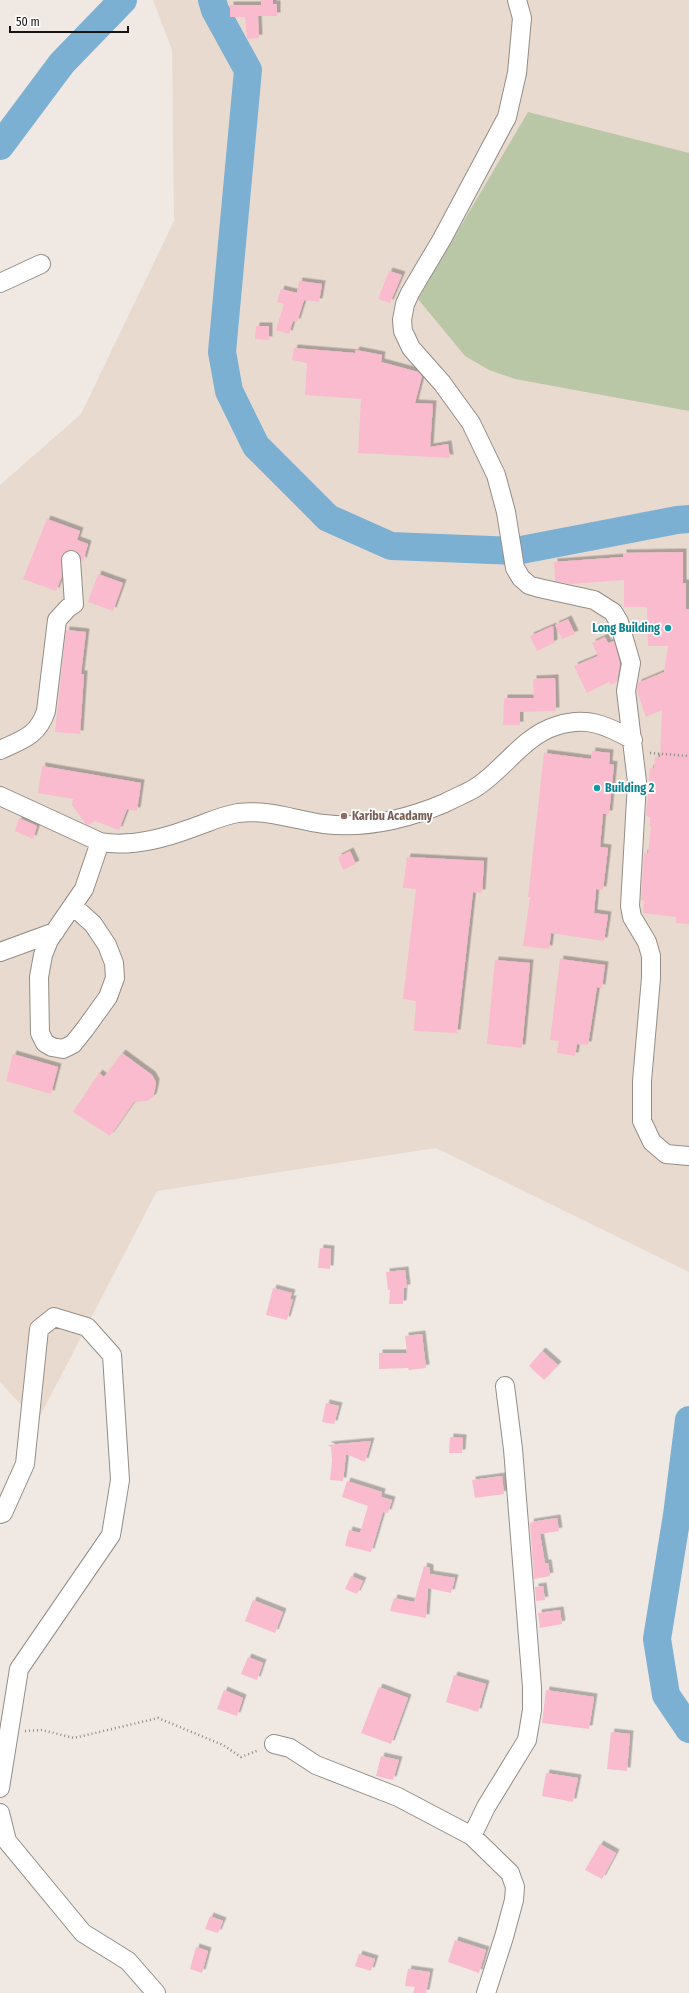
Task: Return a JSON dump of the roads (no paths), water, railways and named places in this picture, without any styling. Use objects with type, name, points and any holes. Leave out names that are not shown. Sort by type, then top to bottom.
[{"type":"street","points":[[517,0],[522,18],[517,73],[507,117],[442,239],[410,293],[405,304],[402,320],[403,331],[411,348],[442,382],[471,423],[496,476],[506,512],[515,568],[521,578],[529,585],[594,600],[613,612],[619,622],[631,663],[626,691],[637,782],[630,906],[632,917],[647,942],[651,956],[651,985],[642,1081],[642,1121],[652,1142],[666,1154],[686,1156]]},
{"type":"street","points":[[0,283],[41,264]]},
{"type":"street","points":[[0,750],[30,736],[42,724],[46,711],[57,620],[74,604],[71,560]]},
{"type":"street","points":[[0,796],[100,842],[113,844],[150,840],[188,830],[215,819],[238,813],[278,814],[325,824],[356,825],[376,823],[411,816],[444,803],[475,788],[539,734],[556,726],[592,721],[609,727],[633,746]]},
{"type":"street","points":[[73,906],[94,924],[107,945],[114,963],[115,978],[108,997],[72,1044],[63,1049],[52,1048],[45,1043],[40,1033],[39,977],[43,955],[49,940],[84,890],[100,842]]},
{"type":"street","points":[[0,952],[55,932]]},
{"type":"street","points":[[0,1514],[3,1513],[25,1464],[39,1329],[54,1317],[87,1327],[112,1355],[120,1480],[111,1536],[19,1669],[0,1788]]},
{"type":"street","points":[[472,1836],[486,1807],[527,1740],[532,1710],[532,1687],[513,1449],[505,1386]]},
{"type":"street","points":[[274,1744],[290,1748],[316,1765],[398,1797],[472,1836],[510,1873],[515,1887],[514,1900],[486,1993]]},
{"type":"street","points":[[0,1813],[4,1840],[83,1933],[128,1961],[156,1993]]},
{"type":"waterway","points":[[0,146],[62,63],[123,0]]},
{"type":"waterway","points":[[212,0],[215,10],[248,70],[222,352],[229,391],[256,446],[328,518],[391,546],[516,551],[689,519]]},
{"type":"waterway","points":[[689,1420],[677,1515],[657,1639],[666,1695],[689,1729]]},
{"type":"place","name":"Long Building","points":[[668,628]]},
{"type":"place","name":"Building 2","points":[[597,788]]},
{"type":"place","name":"Karibu Acadamy","points":[[344,816]]}]
